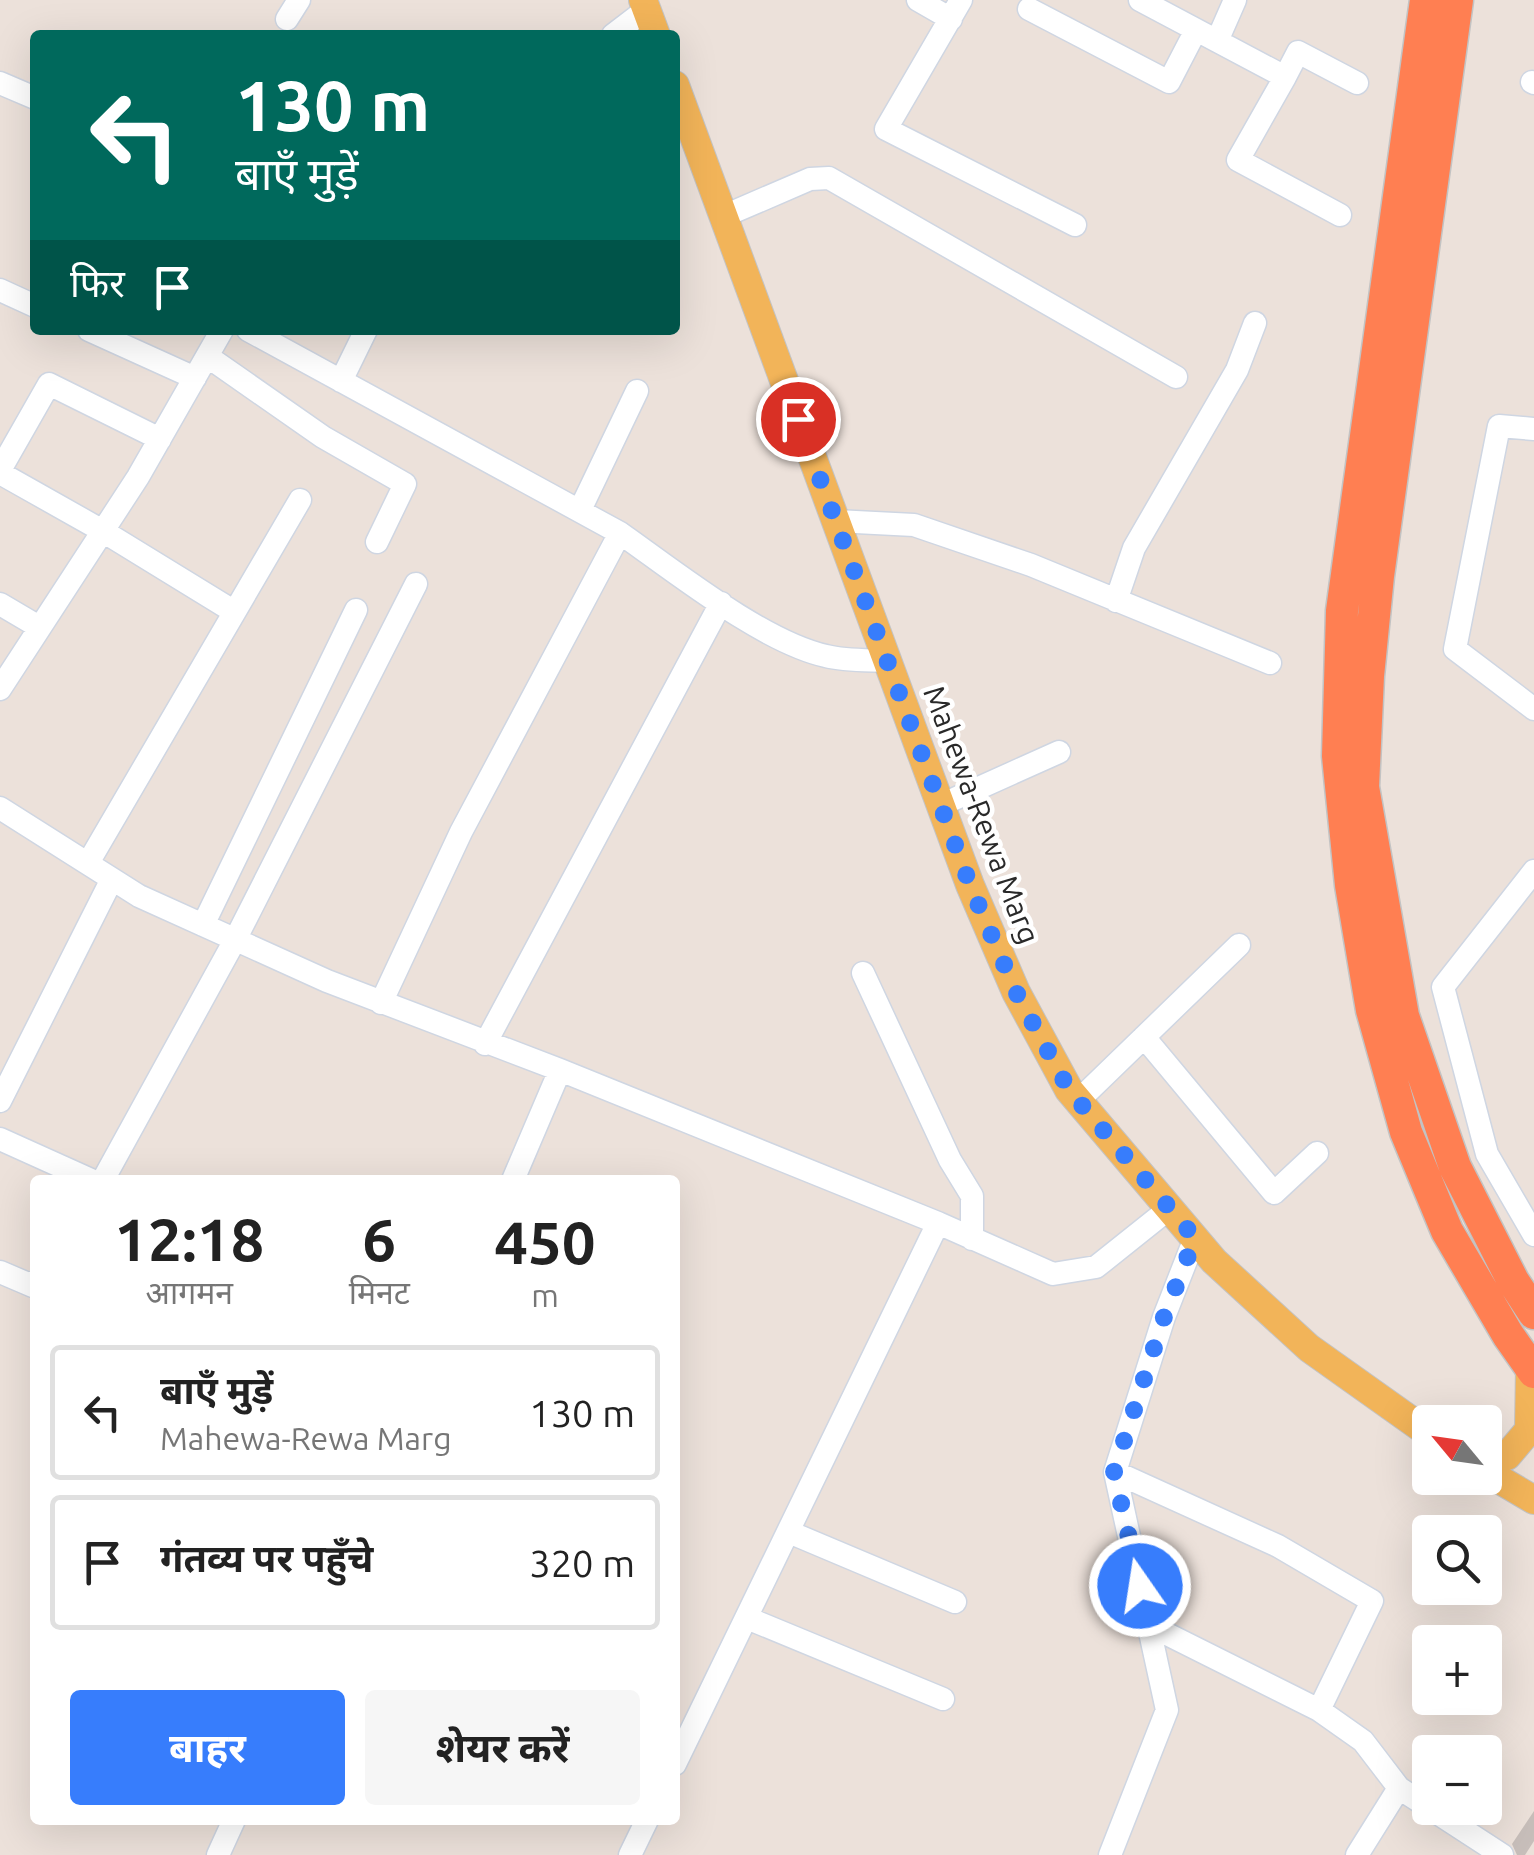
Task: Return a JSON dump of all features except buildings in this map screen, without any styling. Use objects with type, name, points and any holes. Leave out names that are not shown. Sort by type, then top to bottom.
[{"type":"highway","points":[[1426,0],[1342,610],[1338,756],[1351,885],[1372,1010],[1406,1132],[1447,1231],[1532,1369]]},
{"type":"highway","points":[[1457,0],[1378,576],[1363,787],[1403,1016],[1455,1167],[1512,1281],[1533,1310]]},
{"type":"main road","name":"Mahewa-Rewa Marg","points":[[680,98],[941,805],[1016,992],[1069,1090],[1214,1261],[1310,1348],[1412,1421]]},
{"type":"main road","points":[[1502,1457],[1529,1430],[1532,1369]]},
{"type":"main road","points":[[1502,1480],[1534,1500]]},
{"type":"street","points":[[918,0],[956,9],[886,129],[1075,226]]},
{"type":"street","points":[[1140,0],[1285,77]]},
{"type":"street","points":[[1030,8],[1170,82],[1235,0]]},
{"type":"street","points":[[622,30],[649,15]]},
{"type":"street","points":[[1340,215],[1238,160],[1298,52],[1357,82]]},
{"type":"street","points":[[0,82],[30,96]]},
{"type":"street","points":[[724,216],[810,179],[829,178],[1176,377]]},
{"type":"street","points":[[0,290],[30,304]]},
{"type":"street","points":[[1116,600],[1140,536],[1237,370],[1255,323]]},
{"type":"street","points":[[100,335],[195,378]]},
{"type":"street","points":[[0,689],[160,440],[219,335]]},
{"type":"street","points":[[257,335],[580,510],[778,637],[826,656],[888,661]]},
{"type":"street","points":[[342,381],[364,335]]},
{"type":"street","points":[[207,356],[323,438],[405,484],[377,542]]},
{"type":"street","points":[[160,440],[49,384],[0,472],[233,611]]},
{"type":"street","points":[[580,510],[637,391]]},
{"type":"street","points":[[1534,429],[1499,426],[1455,650],[1534,709]]},
{"type":"street","points":[[88,864],[300,500]]},
{"type":"street","points":[[836,521],[914,525],[1030,566],[1270,663]]},
{"type":"street","points":[[382,1003],[461,832],[620,534]]},
{"type":"street","points":[[106,1175],[234,940],[416,584]]},
{"type":"street","points":[[485,1044],[721,603]]},
{"type":"street","points":[[0,604],[39,628]]},
{"type":"street","points":[[203,925],[356,610]]},
{"type":"street","points":[[941,805],[1059,752]]},
{"type":"street","points":[[0,808],[139,896],[234,940],[382,1003],[560,1070],[938,1223],[1053,1274],[1096,1267],[1170,1208]]},
{"type":"street","points":[[1534,871],[1443,987],[1487,1154],[1534,1236]]},
{"type":"street","points":[[0,1101],[112,879]]},
{"type":"street","points":[[1078,1101],[1239,945]]},
{"type":"street","points":[[863,972],[950,1160],[972,1196],[972,1239]]},
{"type":"street","points":[[1144,1037],[1274,1193],[1316,1153]]},
{"type":"street","points":[[515,1175],[560,1070]]},
{"type":"street","points":[[0,1139],[79,1175]]},
{"type":"street","points":[[680,1754],[938,1223]]},
{"type":"street","points":[[1110,1855],[1167,1710],[1114,1472],[1164,1317],[1195,1238]]},
{"type":"street","points":[[0,1272],[30,1285]]},
{"type":"street","points":[[1114,1472],[1278,1546],[1372,1600],[1319,1710]]},
{"type":"street","points":[[789,1532],[956,1602]]},
{"type":"street","points":[[747,1618],[943,1698]]},
{"type":"street","points":[[1149,1624],[1319,1710],[1363,1741],[1398,1788],[1502,1855]]},
{"type":"street","points":[[1357,1855],[1398,1788]]},
{"type":"street","points":[[218,1855],[232,1825]]},
{"type":"street","points":[[630,1855],[645,1825]]},
{"type":"route","points":[[798,419],[970,885],[1016,992],[1069,1090],[1195,1238],[1164,1317],[1114,1472],[1140,1586]]}]
